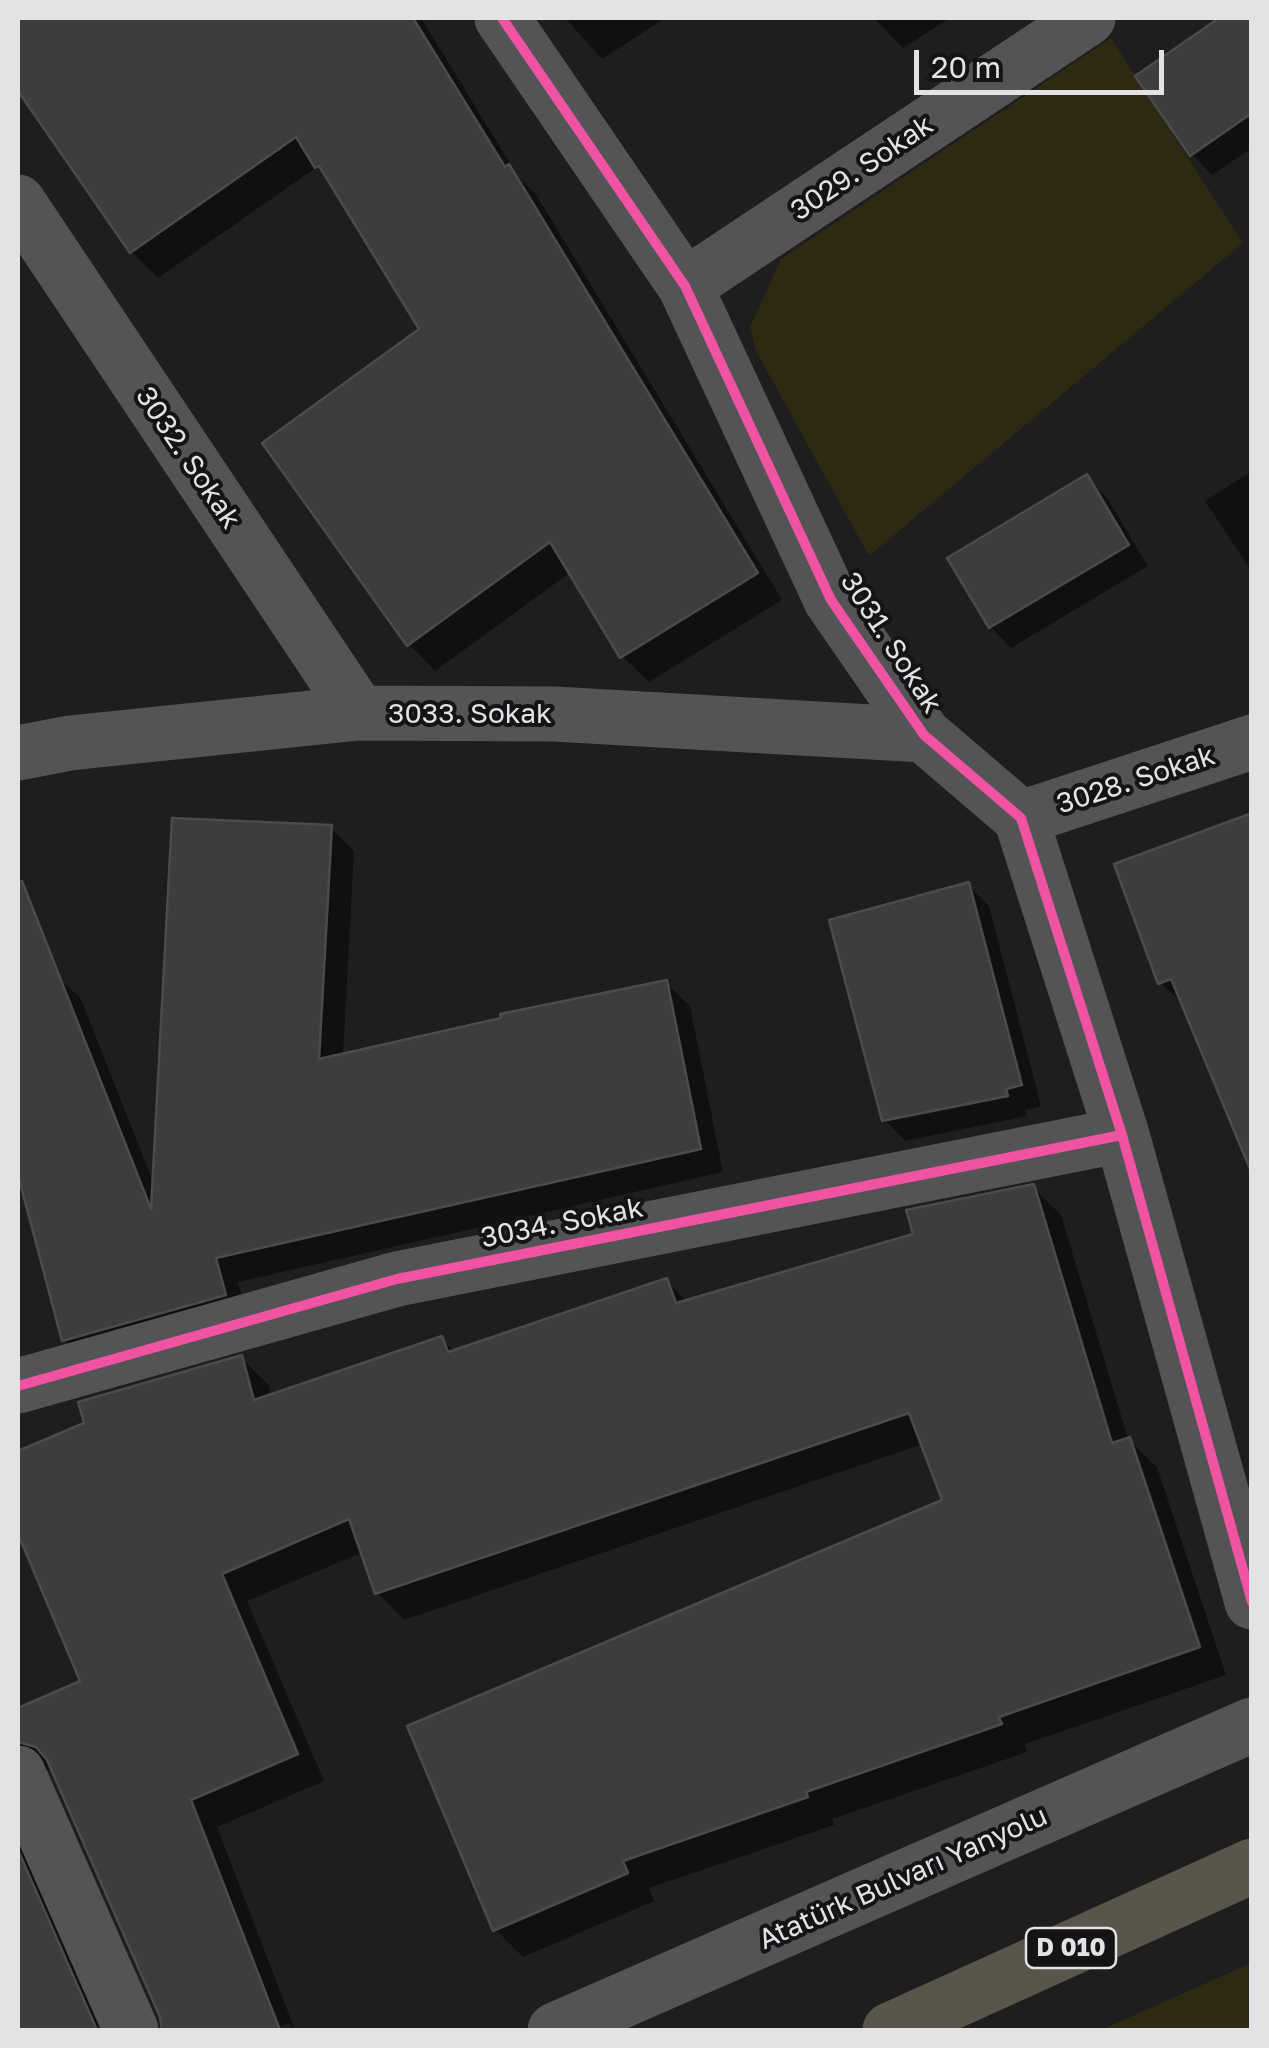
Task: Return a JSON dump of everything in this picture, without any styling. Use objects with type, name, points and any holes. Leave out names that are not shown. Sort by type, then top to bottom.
[{"type":"highway","name":"D 010","points":[[890,2030],[1252,1866]]},
{"type":"street","name":"3031. Sokak","points":[[502,18],[685,286],[831,600],[924,736],[1020,818]]},
{"type":"street","name":"3029. Sokak","points":[[685,286],[1088,18]]},
{"type":"street","name":"3032. Sokak","points":[[18,202],[359,713]]},
{"type":"street","name":"3033. Sokak","points":[[18,753],[70,743],[359,713],[554,714],[924,736]]},
{"type":"street","name":"3028. Sokak","points":[[1020,818],[1252,742]]},
{"type":"street","points":[[1020,818],[1122,1136],[1252,1602]]},
{"type":"street","name":"3034. Sokak","points":[[18,1386],[397,1278],[1122,1136]]},
{"type":"street","name":"Atatürk Bulvarı Yanyolu","points":[[555,2030],[1252,1725]]},
{"type":"street","points":[[18,1773],[131,2030]]},
{"type":"shaded area","points":[[1111,38],[1243,243],[869,556],[756,351],[750,327],[781,259]]},
{"type":"shaded area","points":[[1251,1963],[1251,2027],[1101,2030]]},
{"type":"building","points":[[18,18],[413,18],[505,167],[509,164],[758,573],[620,658],[550,542],[407,646],[262,443],[419,329],[319,166],[315,168],[296,137],[130,253],[18,91]]},
{"type":"building","points":[[1219,18],[1252,18],[1252,113],[1190,156],[1135,76]]},
{"type":"building","points":[[1087,474],[1129,545],[989,628],[947,558]]},
{"type":"building","points":[[1252,813],[1250,1169],[1171,979],[1158,984],[1114,864]]},
{"type":"building","points":[[172,818],[332,825],[319,1059],[501,1018],[500,1014],[667,980],[701,1149],[216,1258],[226,1295],[62,1341],[18,1175],[18,882],[22,881],[151,1209]]},
{"type":"building","points":[[969,882],[1022,1085],[1006,1089],[1008,1096],[882,1121],[829,920]]},
{"type":"building","points":[[1034,1184],[1112,1443],[1130,1437],[1200,1647],[999,1717],[1002,1724],[806,1792],[808,1797],[623,1861],[628,1873],[493,1931],[407,1726],[942,1500],[909,1413],[375,1594],[349,1519],[222,1574],[298,1754],[191,1800],[280,2030],[162,2030],[160,2017],[47,1760],[36,1747],[18,1742],[18,1708],[80,1681],[18,1534],[18,1451],[84,1423],[78,1402],[242,1355],[254,1400],[442,1336],[448,1352],[667,1278],[676,1303],[913,1234],[906,1210]]},
{"type":"building","points":[[18,1850],[97,2030],[18,2030]]},
{"type":"cycle path","points":[[502,18],[685,286],[831,600],[924,735],[1021,818],[1122,1135],[1252,1602]]},
{"type":"cycle path","points":[[18,1386],[397,1279],[1122,1135]]}]
